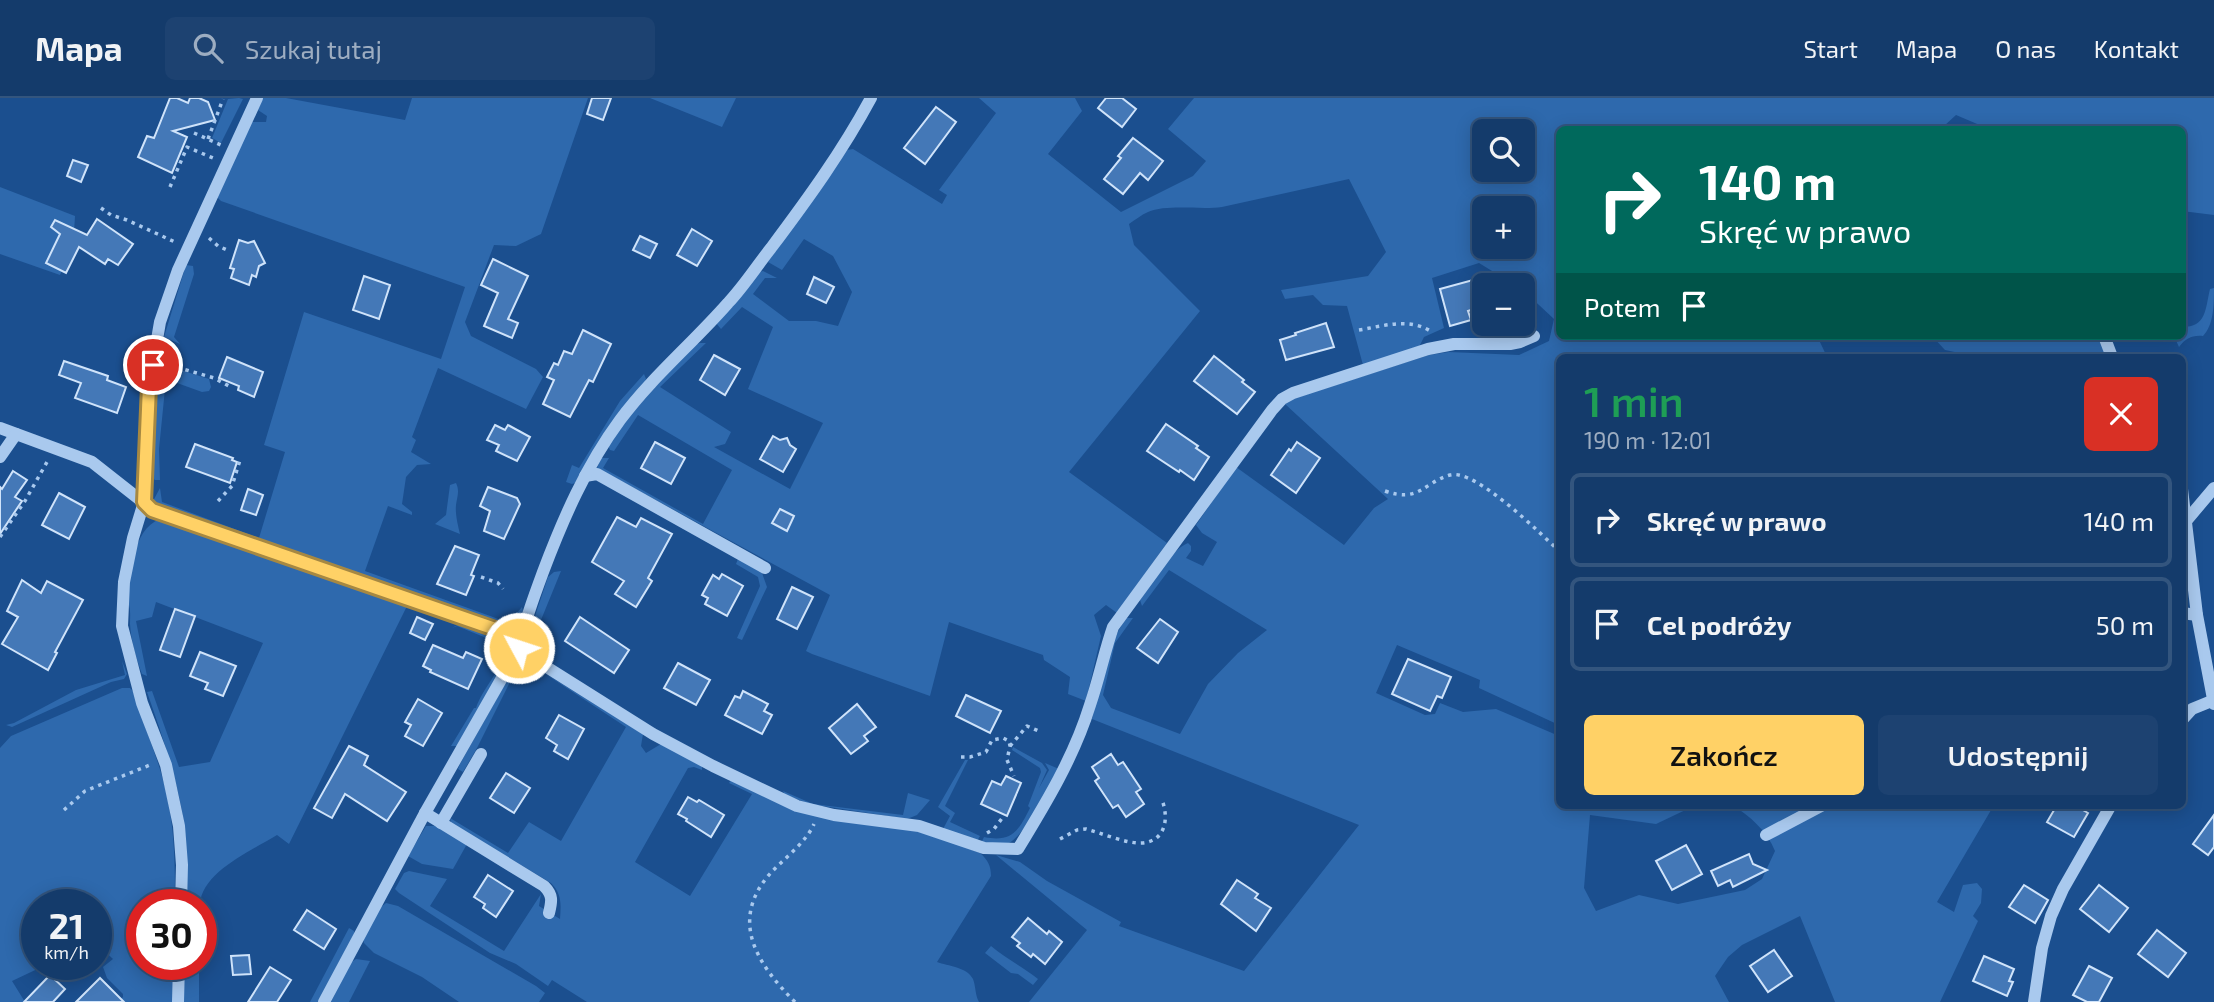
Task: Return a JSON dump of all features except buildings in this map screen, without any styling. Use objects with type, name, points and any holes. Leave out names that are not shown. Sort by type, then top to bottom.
[{"type":"street","points":[[181,889],[179,826],[166,765],[142,703],[122,626],[124,582],[144,502],[149,386],[160,322],[177,270],[257,98]]},
{"type":"street","points":[[324,1002],[520,643],[550,554],[585,476],[619,422],[654,378],[727,305],[804,205],[840,153],[871,98]]},
{"type":"street","points":[[0,428],[92,462],[152,510],[520,643],[537,662],[653,734],[780,799],[816,811],[919,827],[984,849],[1017,849],[1047,801],[1068,760],[1090,705],[1113,627],[1282,399],[1293,393],[1428,349],[1454,344],[1510,344],[1534,336]]},
{"type":"street","points":[[0,457],[16,434]]},
{"type":"street","points":[[585,476],[597,474],[765,568]]},
{"type":"street","points":[[2186,716],[2192,709],[2214,701],[2197,615],[2186,521],[2214,488]]},
{"type":"street","points":[[2186,614],[2197,615]]},
{"type":"street","points":[[441,823],[481,754]]},
{"type":"street","points":[[448,774],[464,783]]},
{"type":"street","points":[[1766,835],[1815,809]]},
{"type":"street","points":[[2034,1002],[2042,948],[2051,916],[2063,888],[2109,809]]},
{"type":"street","points":[[425,813],[544,886],[551,893],[549,913]]},
{"type":"street","points":[[178,1002],[179,980]]},
{"type":"path","points":[[208,139],[223,99]]},
{"type":"path","points":[[194,133],[220,145]]},
{"type":"path","points":[[170,187],[187,147],[216,159]]},
{"type":"path","points":[[101,208],[111,215],[165,237]]},
{"type":"path","points":[[206,236],[227,250]]},
{"type":"path","points":[[1359,330],[1399,323],[1415,324],[1429,329],[1445,346]]},
{"type":"path","points":[[171,365],[214,378],[229,386]]},
{"type":"path","points":[[0,537],[51,455]]},
{"type":"path","points":[[218,501],[232,486],[240,460]]},
{"type":"path","points":[[1385,491],[1413,494],[1449,475],[1458,474],[1469,478],[1512,507],[1556,548]]},
{"type":"path","points":[[481,577],[498,583],[503,589]]},
{"type":"path","points":[[1014,776],[1007,760],[1010,746],[1027,726],[1041,732]]},
{"type":"path","points":[[961,757],[986,752],[995,738],[1003,737],[1009,741],[1010,746]]},
{"type":"path","points":[[64,810],[85,791],[153,764],[166,765]]},
{"type":"path","points":[[1060,839],[1077,830],[1086,829],[1139,843],[1151,841],[1162,832],[1166,824],[1167,812],[1162,800]]},
{"type":"path","points":[[795,1002],[763,964],[751,938],[748,916],[755,895],[768,877],[813,827],[816,811]]},
{"type":"path","points":[[982,837],[994,829],[1003,817]]},
{"type":"shaded area","points":[[263,98],[286,98],[405,120],[412,98],[588,98],[541,234],[516,246],[494,245],[465,322],[471,336],[536,369],[543,377],[526,409],[438,368],[412,437],[416,440],[411,452],[431,464],[417,465],[406,477],[402,504],[412,515],[388,506],[365,571],[504,621],[522,607],[523,611],[514,625],[500,625],[159,506],[153,501],[160,488],[162,502],[259,538],[285,452],[264,445],[304,312],[441,359],[465,287],[221,201],[217,197],[252,122],[266,122],[267,116],[258,110]]},
{"type":"shaded area","points":[[650,98],[736,98],[722,127]]},
{"type":"shaded area","points":[[979,98],[1075,98],[1082,111],[1048,154],[1121,212],[1193,176],[1206,161],[1168,129],[1194,98],[2214,98],[2214,215],[2186,212],[2186,126],[1982,126],[1956,115],[1944,126],[1556,126],[1556,340],[1825,340],[1820,342],[1826,354],[1556,354],[1556,724],[1479,688],[1480,680],[1397,645],[1376,693],[1425,715],[1435,714],[1440,703],[1463,712],[1496,709],[1556,735],[1556,809],[1688,809],[1656,824],[1590,815],[1584,888],[1596,911],[1639,895],[1678,904],[1745,890],[1762,879],[1775,851],[1757,825],[1738,809],[1809,809],[1793,827],[1823,809],[1992,809],[1937,902],[1954,912],[1963,885],[1977,883],[1982,889],[1981,903],[1973,916],[1978,921],[1940,1002],[1835,1002],[1800,916],[1742,945],[1728,957],[1715,976],[1729,1002],[1029,1002],[1087,930],[996,855],[1020,862],[1047,881],[1121,922],[1119,926],[1244,971],[1359,825],[1092,719],[1109,654],[1126,618],[1133,618],[1115,643],[1103,695],[1111,708],[1180,734],[1208,684],[1238,653],[1267,630],[1169,570],[1142,606],[1140,600],[1168,560],[1188,543],[1191,551],[1186,558],[1203,566],[1217,542],[1202,533],[1196,525],[1236,467],[1344,545],[1374,508],[1388,499],[1285,404],[1295,398],[1429,355],[1449,352],[1519,355],[1549,341],[1554,319],[1535,301],[1535,273],[1495,273],[1479,263],[1432,278],[1444,328],[1424,337],[1419,347],[1363,365],[1347,306],[1323,305],[1313,295],[1285,299],[1281,290],[1368,276],[1386,252],[1349,179],[1222,207],[1164,208],[1140,216],[1129,224],[1134,245],[1200,311],[1069,472],[1167,543],[1117,613],[1106,605],[1094,615],[1101,636],[1086,701],[1068,694],[1070,677],[1044,660],[1043,655],[949,622],[930,696],[806,651],[830,595],[597,468],[601,458],[609,458],[603,468],[703,524],[732,470],[638,415],[614,451],[610,450],[608,445],[626,420],[692,346],[706,343],[660,387],[731,432],[725,444],[714,447],[790,489],[823,423],[748,389],[773,327],[742,307],[721,329],[716,323],[759,272],[763,271],[777,278],[765,278],[753,294],[789,321],[816,321],[838,326],[852,292],[833,256],[804,239],[782,270],[768,262],[847,150],[853,149],[942,204],[947,195],[939,190],[996,113]]},
{"type":"shaded area","points":[[228,99],[243,99],[221,143],[212,138]]},
{"type":"shaded area","points":[[0,187],[75,216],[73,247],[60,275],[0,254]]},
{"type":"shaded area","points":[[186,265],[193,266],[194,274],[174,337],[180,344],[164,337]]},
{"type":"shaded area","points":[[2214,288],[2213,314],[2207,331],[2203,336],[2186,340],[2186,326],[2196,324],[2204,316],[2210,289]]},
{"type":"shaded area","points":[[1936,340],[2100,340],[2106,354],[1964,354],[1945,350]]},
{"type":"shaded area","points":[[2176,340],[2186,340],[2184,341],[2179,347]]},
{"type":"shaded area","points":[[159,367],[171,367],[209,379],[211,387],[209,391],[202,392],[166,379],[159,449],[160,480],[155,480],[152,478],[153,436]]},
{"type":"shaded area","points":[[644,374],[644,383],[575,483],[566,482],[572,465],[579,468],[620,401]]},
{"type":"shaded area","points":[[456,483],[456,512],[460,534],[435,524],[446,515],[450,485]]},
{"type":"shaded area","points":[[165,519],[435,613],[434,615],[407,606],[289,844],[277,835],[218,872],[205,889],[186,889],[186,843],[181,806],[147,692],[152,691],[179,767],[210,762],[263,643],[156,602],[152,617],[136,621],[147,676],[142,674],[134,649],[128,602],[134,555],[143,533],[150,525]]},
{"type":"shaded area","points":[[738,559],[762,573],[767,587],[742,640],[737,638],[760,586],[758,577],[736,564]]},
{"type":"shaded area","points":[[561,571],[532,642],[553,656],[540,656],[530,649],[527,640],[548,577]]},
{"type":"shaded area","points":[[463,622],[508,640],[511,645],[509,656],[457,746],[451,746],[497,670],[506,646],[457,626],[452,628]]},
{"type":"shaded area","points":[[522,660],[526,661],[527,665],[521,665],[516,670],[463,772],[458,769],[460,764],[515,666]]},
{"type":"shaded area","points":[[122,661],[127,674],[124,679],[111,682],[12,727],[6,725],[76,690],[125,675]]},
{"type":"shaded area","points":[[544,673],[643,734],[641,746],[646,753],[661,744],[702,766],[702,770],[688,768],[635,862],[690,896],[752,794],[729,783],[731,780],[789,807],[921,831],[980,853],[988,863],[991,876],[937,962],[962,969],[970,975],[979,1002],[587,1002],[552,980],[548,986],[516,964],[490,953],[399,893],[395,889],[404,873],[409,871],[447,879],[430,906],[504,951],[541,894],[539,906],[560,919],[559,895],[551,883],[451,823],[450,818],[508,853],[529,822],[561,841],[626,727]]},
{"type":"shaded area","points":[[122,688],[130,688],[133,691],[165,787],[174,853],[175,889],[126,889],[126,980],[175,980],[174,1002],[118,1002],[123,994],[109,980],[112,980],[113,959],[112,889],[21,889],[21,977],[12,981],[25,1002],[0,1002],[0,748],[11,736]]},
{"type":"shaded area","points":[[1013,747],[1042,763],[1047,770],[1039,788],[1049,770],[1045,763],[1059,769],[1035,812],[1011,842],[1004,845],[981,843],[984,837],[1001,838],[1013,833],[1030,808],[1028,806],[1041,772],[1040,768],[1012,750]]},
{"type":"shaded area","points":[[965,760],[968,760],[945,806],[955,813],[950,822],[980,836],[976,843],[943,829],[950,816],[938,807]]},
{"type":"shaded area","points":[[783,791],[813,804],[903,815],[908,793],[930,800],[917,815],[907,819],[810,804],[785,795]]},
{"type":"shaded area","points":[[426,826],[437,826],[467,844],[453,869],[422,864],[408,856]]},
{"type":"shaded area","points":[[386,903],[398,906],[545,993],[539,1002],[459,1002],[422,977],[374,953],[364,943],[363,938],[380,908]]},
{"type":"shaded area","points":[[349,928],[354,934],[318,1002],[310,1002]]},
{"type":"shaded area","points":[[991,946],[1038,979],[1033,985],[1018,974],[1011,973],[985,953]]},
{"type":"shaded area","points":[[356,959],[370,961],[349,1002],[331,1002],[350,963]]},
{"type":"shaded area","points":[[184,980],[199,980],[199,1002],[183,1002]]},
{"type":"route","points":[[153,365],[149,386],[144,502],[152,510],[521,638],[519,648]]}]
